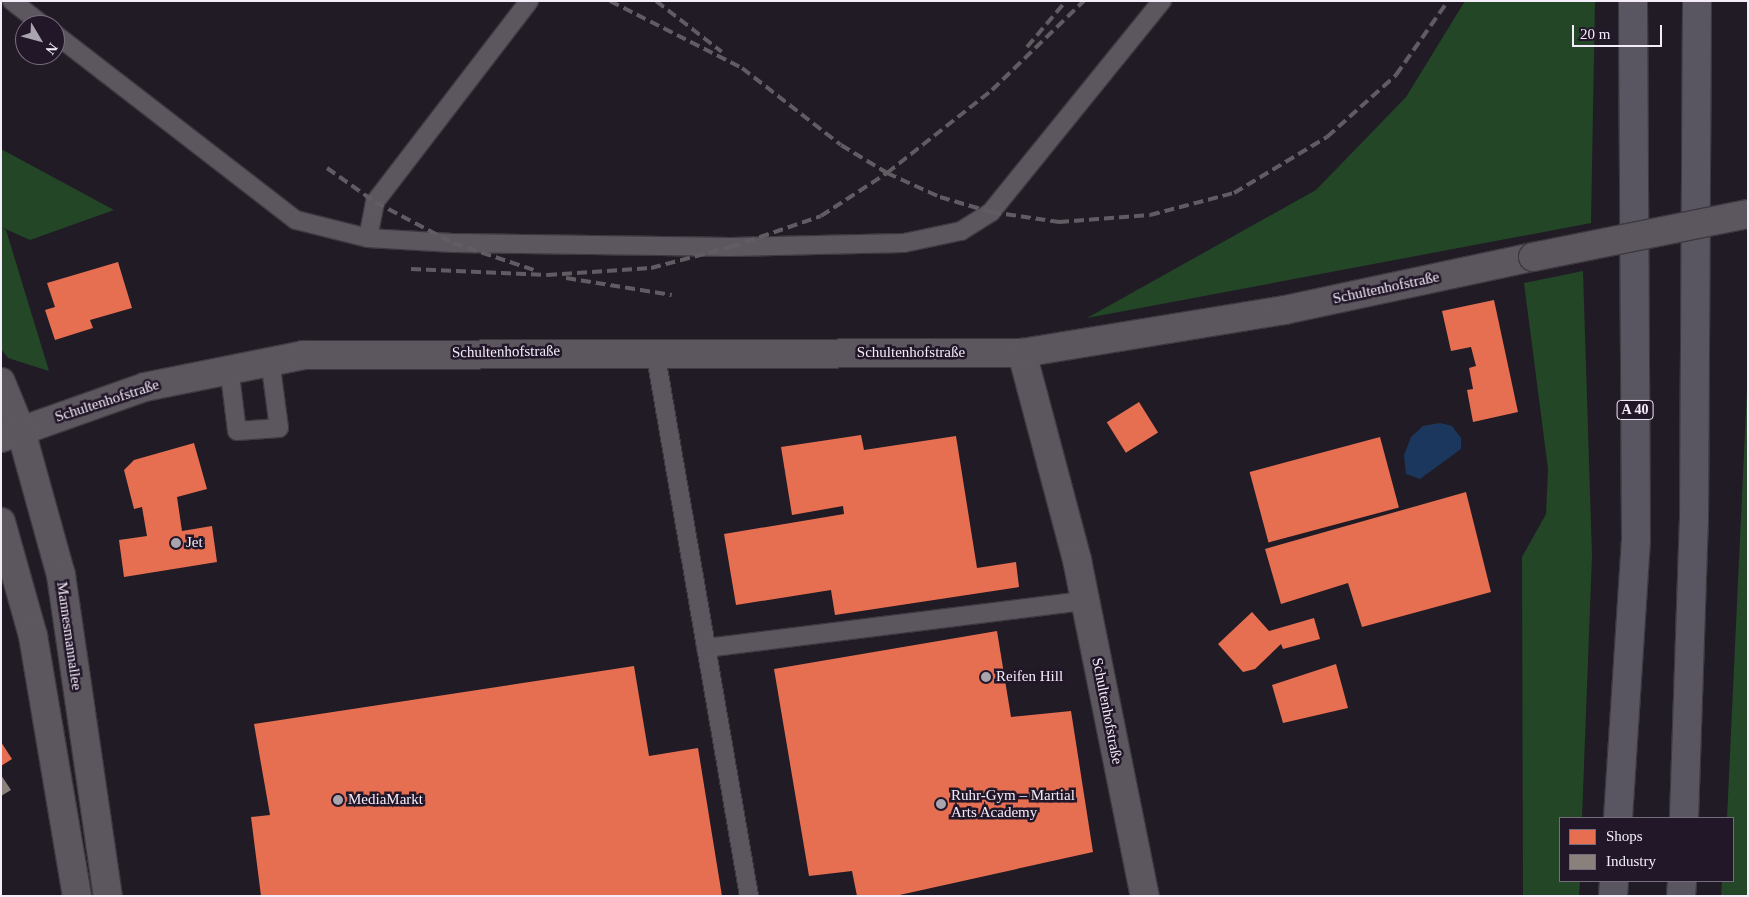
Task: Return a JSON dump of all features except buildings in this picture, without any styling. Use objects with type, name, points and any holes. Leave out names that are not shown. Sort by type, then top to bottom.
[{"type":"highway","name":"A 40","points":[[1618,817],[1636,539],[1633,1]]},
{"type":"highway","points":[[1684,817],[1694,522],[1697,1]]},
{"type":"highway","points":[[1614,882],[1614,896]]},
{"type":"highway","points":[[1681,896],[1682,882]]},
{"type":"street","name":"Schultenhofstraße","points":[[11,435],[145,387],[229,367],[303,355],[655,351],[1022,353],[1285,310],[1533,257],[1748,214]]},
{"type":"street","name":"Schultenhofstraße","points":[[1022,353],[1086,601],[1146,896]]},
{"type":"street","name":"Mannesmannallee","points":[[1,382],[11,435],[61,575],[108,896]]},
{"type":"street","points":[[1,522],[33,636],[77,896]]},
{"type":"lane","points":[[12,1],[30,15]]},
{"type":"lane","points":[[368,238],[375,202],[529,1]]},
{"type":"lane","points":[[65,42],[296,220],[368,238],[732,247],[904,244],[961,231],[991,212],[1162,1]]},
{"type":"lane","points":[[655,351],[749,896]]},
{"type":"lane","points":[[229,367],[236,431],[279,428],[270,360]]},
{"type":"lane","points":[[706,648],[1086,601]]},
{"type":"green space","points":[[1465,1],[1595,1],[1591,223],[1087,318],[1316,190],[1406,97]]},
{"type":"green space","points":[[1,149],[114,210],[30,240],[1,227]]},
{"type":"green space","points":[[1,227],[6,230],[49,371],[8,358],[1,349]]},
{"type":"green space","points":[[1583,271],[1592,556],[1582,817],[1559,817],[1559,882],[1580,882],[1579,896],[1523,896],[1522,557],[1546,514],[1548,469],[1524,283]]},
{"type":"green space","points":[[1748,367],[1748,896],[1721,896],[1722,882],[1734,882],[1734,817],[1727,817]]},
{"type":"water","points":[[1440,423],[1452,426],[1461,438],[1461,449],[1420,479],[1406,474],[1404,455],[1411,437],[1423,426]]},
{"type":"railway","points":[[610,1],[742,68],[841,145],[887,173],[940,197],[991,212],[1059,222],[1150,215],[1234,193],[1327,137],[1396,75],[1448,1]]},
{"type":"railway","points":[[656,1],[722,52]]},
{"type":"railway","points":[[1027,47],[1066,1]]},
{"type":"railway","points":[[411,269],[547,275],[651,268],[731,247],[821,216],[887,173],[992,90],[1084,1]]},
{"type":"railway","points":[[327,168],[375,202],[453,243],[534,270]]},
{"type":"railway","points":[[566,278],[672,295]]},
{"type":"place","name":"Jet","points":[[176,543]]},
{"type":"place","name":"Reifen Hill","points":[[986,677]]},
{"type":"place","name":"MediaMarkt","points":[[338,800]]},
{"type":"place","name":"Ruhr-Gym – Martial Arts Academy","points":[[941,804]]}]
